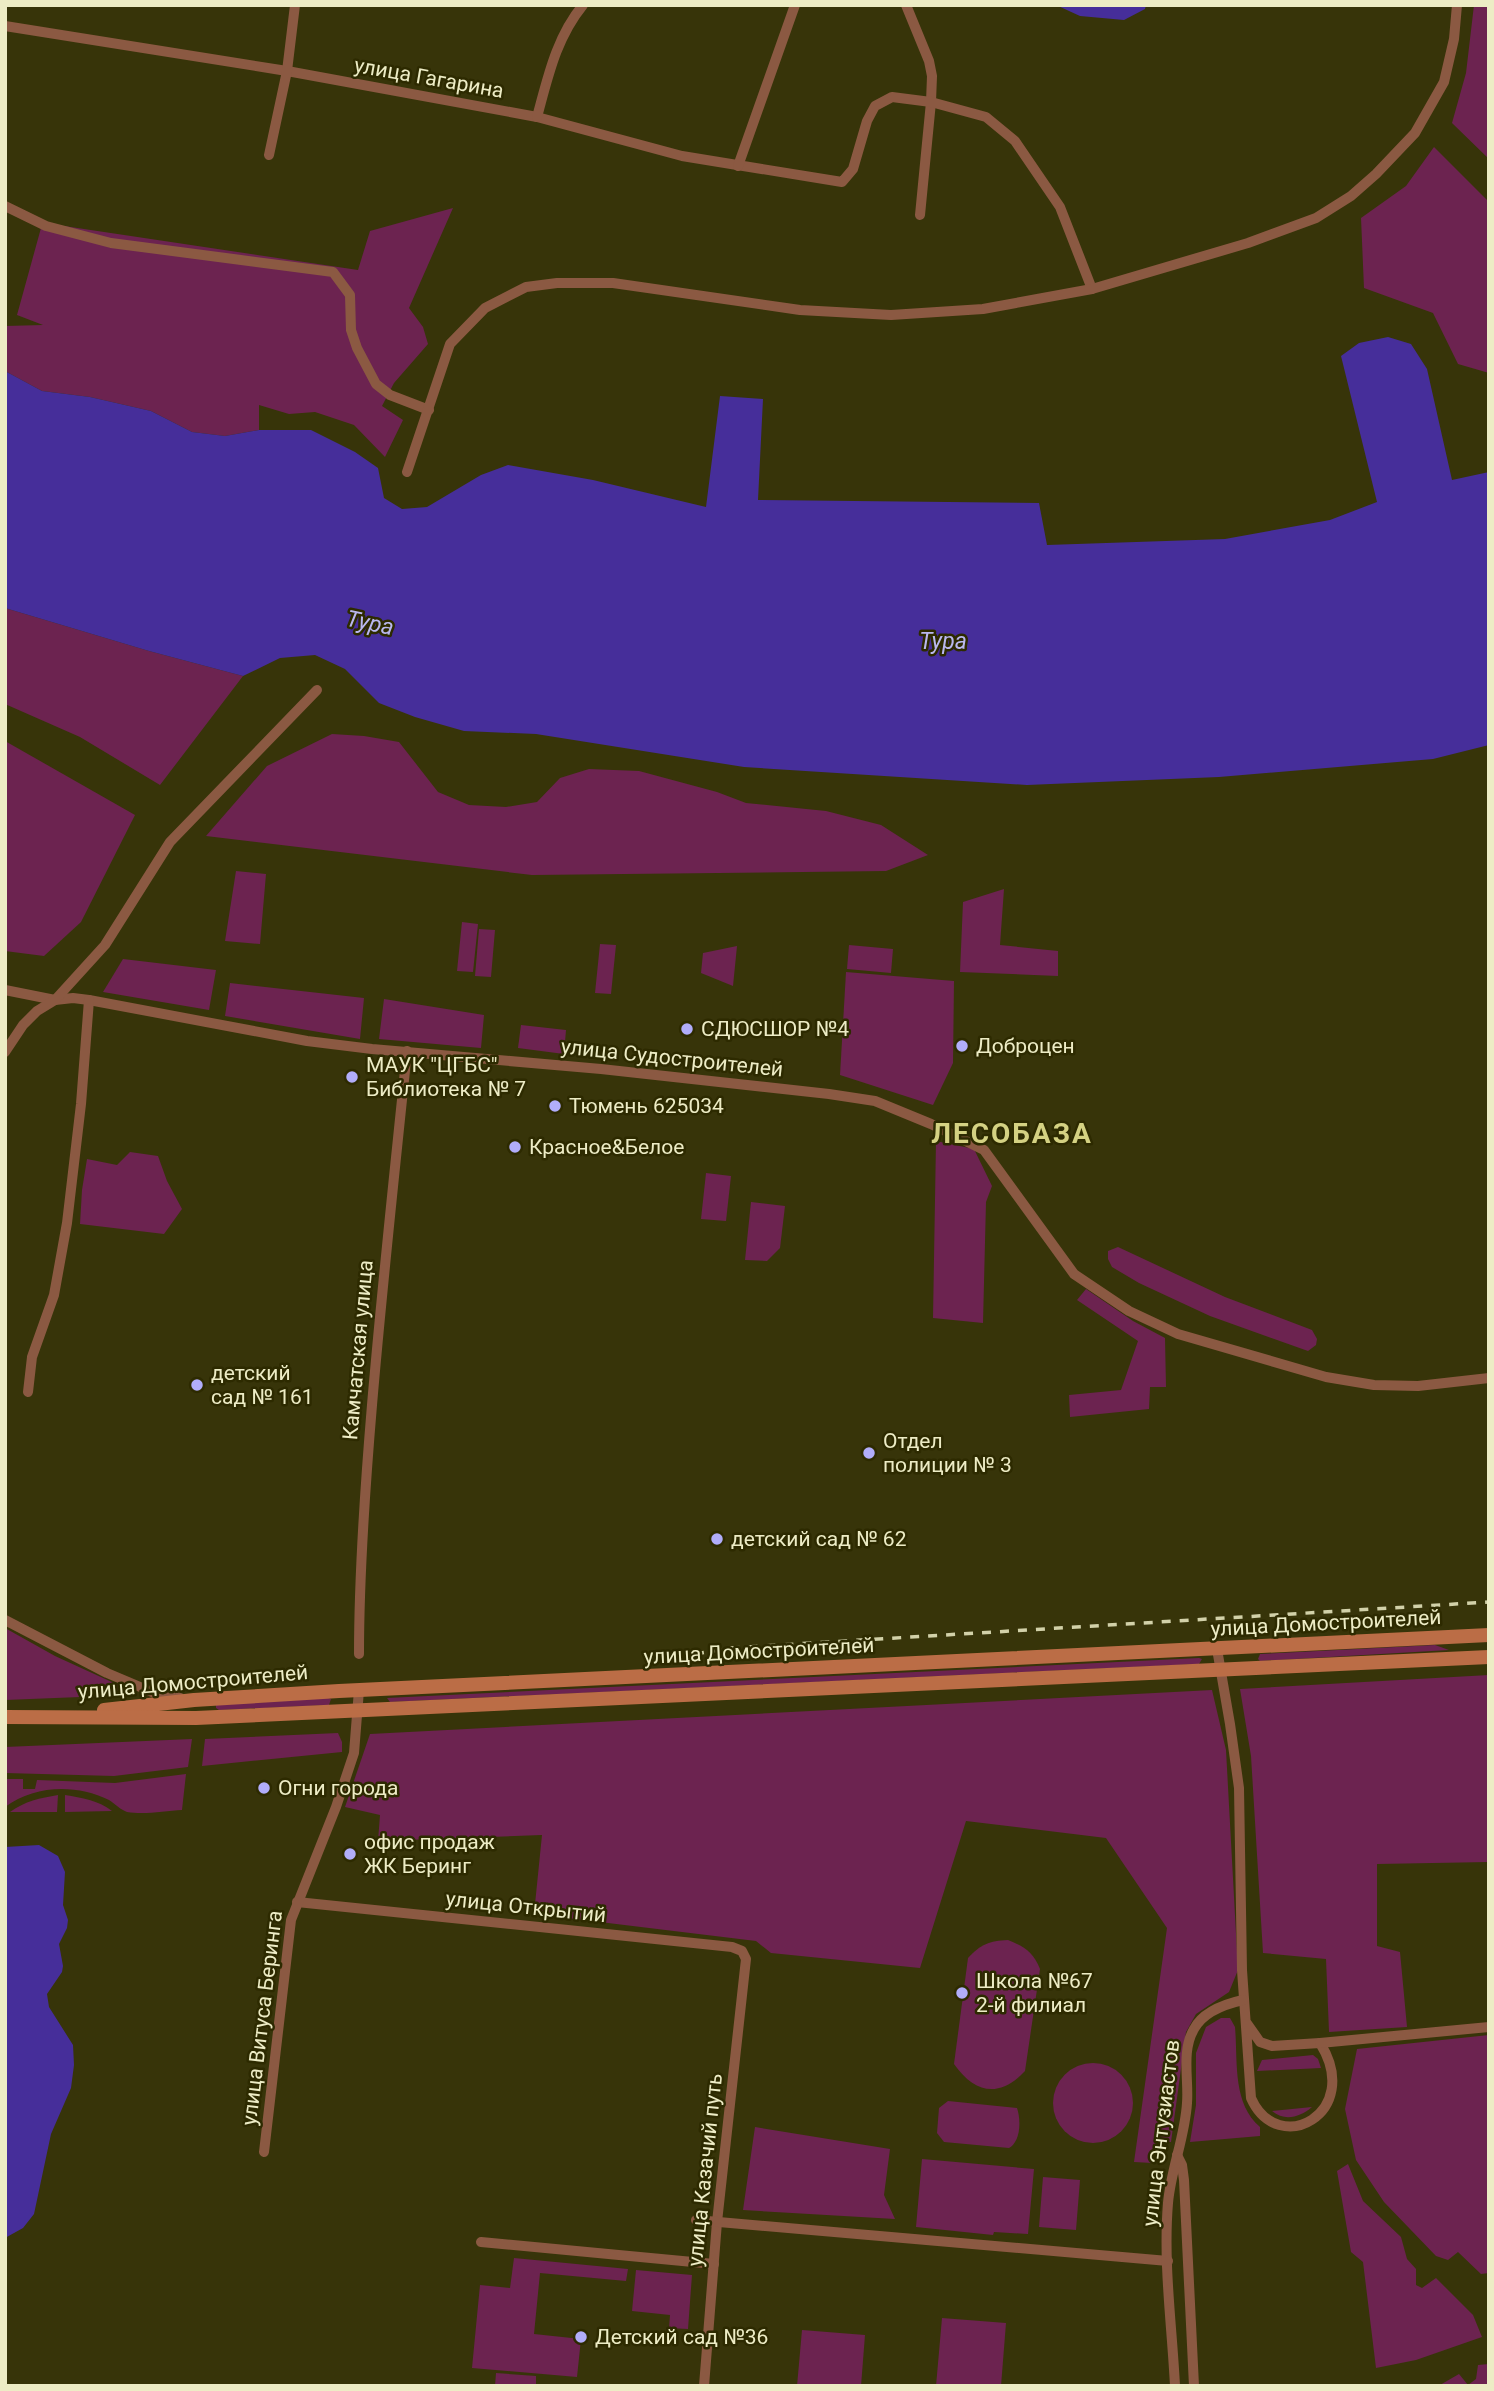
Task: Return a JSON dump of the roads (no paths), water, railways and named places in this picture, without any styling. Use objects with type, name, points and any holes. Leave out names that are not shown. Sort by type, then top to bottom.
[{"type":"main road","name":"улица Домостроителей","points":[[33,1717],[194,1700],[359,1690],[1489,1635]]},
{"type":"main road","name":"улица Домостроителей","points":[[5,1717],[196,1718],[1489,1657]]},
{"type":"street","points":[[269,155],[287,71],[296,5]]},
{"type":"street","points":[[537,117],[558,45],[570,21],[583,5]]},
{"type":"street","points":[[738,166],[795,5]]},
{"type":"street","points":[[906,5],[929,61],[932,76],[920,215]]},
{"type":"street","points":[[407,472],[450,344],[485,308],[526,287],[557,283],[613,283],[800,310],[891,315],[983,309],[1092,289],[1248,243],[1316,218],[1351,196],[1415,133],[1444,82],[1454,39],[1457,5]]},
{"type":"street","name":"улица Гагарина","points":[[5,26],[287,71],[537,117],[682,156],[842,183],[853,169],[867,121],[875,106],[892,97],[931,102]]},
{"type":"street","points":[[931,102],[986,117],[1016,141],[1060,207],[1092,289]]},
{"type":"street","points":[[5,206],[46,226],[111,243],[333,272],[350,295],[351,330],[376,384],[390,395],[429,410]]},
{"type":"street","points":[[5,1052],[23,1025],[37,1011],[55,1000],[105,945],[170,842],[317,690]]},
{"type":"street","name":"улица Судостроителей","points":[[5,990],[55,1000],[89,1000],[307,1041],[601,1069],[863,1098],[909,1114],[984,1150],[1074,1274],[1129,1311],[1178,1334],[1314,1374],[1374,1385],[1418,1386],[1489,1378]]},
{"type":"street","points":[[28,1392],[32,1357],[54,1295],[67,1223],[81,1104],[89,1000]]},
{"type":"street","name":"Камчатская улица","points":[[359,1654],[359,1591],[365,1492],[385,1259],[407,1051]]},
{"type":"street","points":[[5,1620],[118,1678],[152,1692],[194,1700]]},
{"type":"street","points":[[1217,1649],[1239,1787],[1243,2000],[1251,2098],[1256,2111],[1268,2121],[1286,2126],[1306,2124],[1327,2106],[1333,2089],[1329,2057],[1320,2043]]},
{"type":"street","name":"улица Витуса Беринга","points":[[264,2152],[291,1920],[336,1807],[354,1753],[359,1690]]},
{"type":"street","name":"улица Открытий","points":[[297,1902],[732,1947],[742,1951],[746,1959]]},
{"type":"street","name":"улица Казачий путь","points":[[704,2386],[717,2222],[746,1959]]},
{"type":"street","name":"улица Энтузиастов","points":[[1175,2386],[1168,2261],[1168,2206],[1171,2176],[1188,2103],[1188,2050],[1194,2028],[1205,2016],[1223,2006],[1243,2000]]},
{"type":"street","points":[[1245,2022],[1260,2042],[1272,2046],[1489,2027]]},
{"type":"street","points":[[1177,2155],[1182,2165],[1184,2180],[1194,2386]]},
{"type":"street","points":[[696,2220],[1168,2261]]},
{"type":"street","points":[[481,2242],[714,2264]]},
{"type":"water","points":[[1056,5],[1146,5],[1145,9],[1124,20],[1080,16]]},
{"type":"water","name":"Тура","points":[[1388,337],[1411,344],[1427,369],[1452,480],[1489,472],[1489,745],[1433,759],[1219,777],[1027,785],[744,767],[536,734],[464,731],[379,703],[345,669],[315,655],[280,658],[243,676],[5,608],[5,371],[42,391],[90,397],[151,411],[192,432],[225,436],[259,430],[311,430],[355,452],[378,468],[384,498],[402,509],[427,507],[481,475],[508,465],[593,480],[706,507],[720,396],[763,399],[758,500],[1039,503],[1047,545],[1225,539],[1330,520],[1377,502],[1341,356],[1359,343]]},
{"type":"water","points":[[39,1845],[58,1856],[65,1872],[63,1905],[68,1920],[59,1944],[63,1966],[62,1972],[47,1994],[49,2007],[73,2045],[74,2065],[71,2088],[51,2134],[34,2214],[23,2228],[5,2238],[5,1847]]},
{"type":"railway","points":[[695,1654],[730,1648],[1489,1602]]},
{"type":"place","name":"СДЮСШОР №4","points":[[687,1029]]},
{"type":"place","name":"Доброцен","points":[[962,1046]]},
{"type":"place","name":"МАУК \"ЦГБС\" Библиотека № 7","points":[[352,1077]]},
{"type":"place","name":"Тюмень 625034","points":[[555,1106]]},
{"type":"place","name":"Красное&Белое","points":[[515,1147]]},
{"type":"place","name":"детский сад № 161","points":[[197,1385]]},
{"type":"place","name":"Отдел полиции № 3","points":[[869,1453]]},
{"type":"place","name":"детский сад № 62","points":[[717,1539]]},
{"type":"place","name":"Огни города","points":[[264,1788]]},
{"type":"place","name":"офис продаж ЖК Беринг","points":[[350,1854]]},
{"type":"place","name":"Школа №67 2-й филиал","points":[[962,1993]]},
{"type":"place","name":"Детский сад №36","points":[[581,2337]]},
{"type":"district","name":"ЛЕСОБАЗА","points":[[1012,1133]]}]
